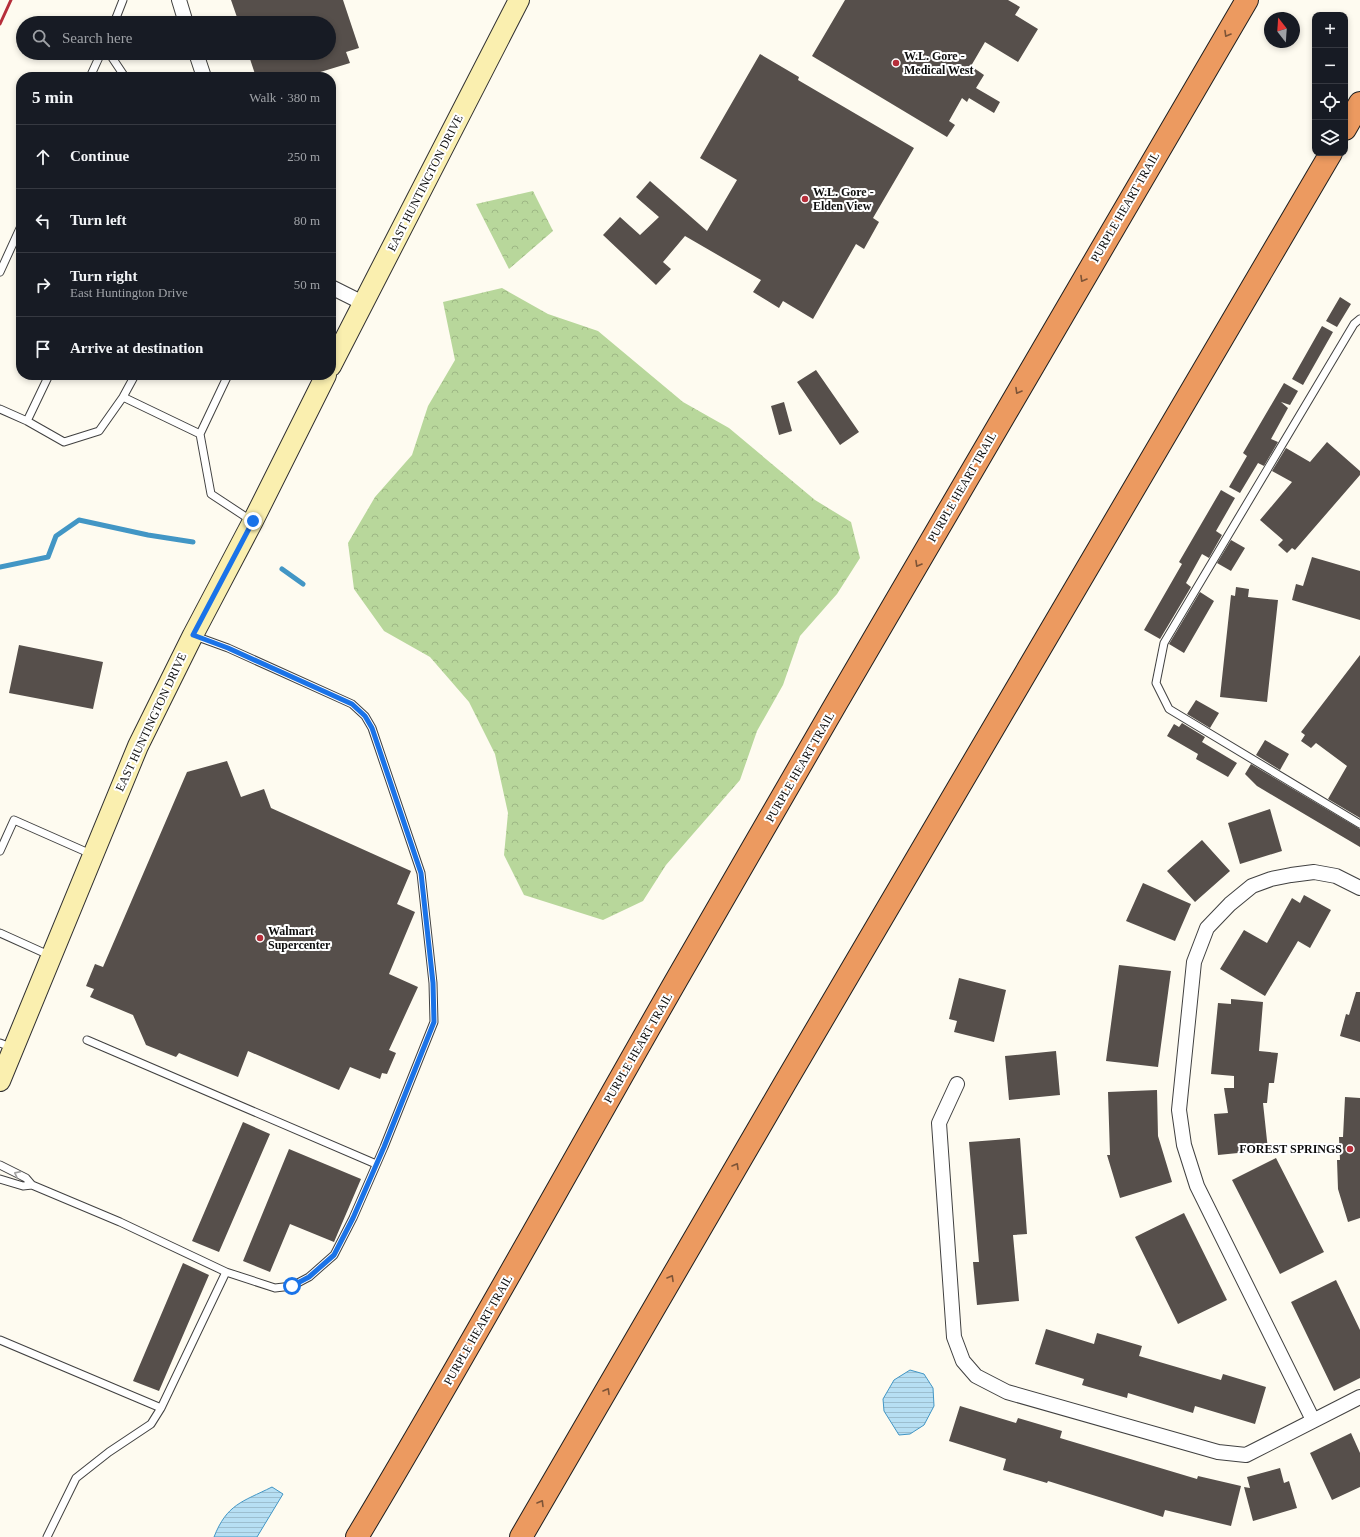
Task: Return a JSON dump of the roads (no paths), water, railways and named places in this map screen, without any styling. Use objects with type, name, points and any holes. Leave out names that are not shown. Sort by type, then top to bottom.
[{"type":"highway","name":"PURPLE HEART TRAIL","points":[[357,1537],[410,1448],[680,975],[1073,295],[1247,0]]},
{"type":"highway","points":[[1348,124],[1360,103]]},
{"type":"highway","points":[[521,1537],[784,1083],[1329,156]]},
{"type":"street","points":[[179,0],[184,16]]},
{"type":"street","name":"EAST HUNTINGTON DRIVE","points":[[336,356],[519,0]]},
{"type":"street","points":[[198,60],[202,72]]},
{"type":"street","points":[[336,290],[363,303]]},
{"type":"street","name":"EAST HUNTINGTON DRIVE","points":[[0,1080],[7,1046],[51,956],[138,746],[324,380]]},
{"type":"street","points":[[1313,1420],[1197,1186],[1184,1145],[1179,1110],[1194,962],[1207,928],[1230,904],[1252,886],[1271,879],[1314,872],[1336,876],[1360,888]]},
{"type":"street","points":[[958,1084],[939,1123],[954,1337],[963,1362],[976,1376],[1007,1392],[1218,1452],[1246,1455],[1360,1397]]},
{"type":"lane","points":[[117,16],[123,0]]},
{"type":"lane","points":[[92,72],[98,60]]},
{"type":"lane","points":[[113,60],[121,72]]},
{"type":"lane","points":[[0,272],[16,237]]},
{"type":"lane","points":[[1360,319],[1354,324],[1164,643],[1156,683],[1169,709],[1360,824]]},
{"type":"lane","points":[[27,421],[48,380]]},
{"type":"lane","points":[[0,409],[27,421],[64,442],[99,431],[132,380]]},
{"type":"lane","points":[[226,380],[200,434],[211,494],[253,521]]},
{"type":"lane","points":[[122,397],[200,434]]},
{"type":"lane","points":[[0,1165],[26,1178],[32,1185],[120,1222],[226,1272],[274,1288],[292,1286],[309,1277],[334,1255],[353,1218],[434,1022],[433,983],[421,873],[372,728],[365,716],[352,704],[228,648],[193,635]]},
{"type":"lane","points":[[0,851],[14,820],[92,854]]},
{"type":"lane","points":[[0,933],[51,956]]},
{"type":"lane","points":[[87,1040],[376,1164]]},
{"type":"lane","points":[[0,1179],[23,1186],[32,1185]]},
{"type":"lane","points":[[47,1537],[76,1478],[109,1452],[151,1424],[161,1408],[226,1272]]},
{"type":"lane","points":[[0,1340],[161,1408]]},
{"type":"water","points":[[910,1370],[924,1374],[933,1388],[934,1406],[924,1425],[910,1434],[899,1435],[884,1411],[883,1399],[894,1380]]},
{"type":"water","points":[[272,1487],[283,1494],[257,1537],[214,1537],[224,1517],[230,1511],[244,1501]]},
{"type":"waterway","points":[[0,567],[48,557],[56,536],[79,520],[148,535],[193,542]]},
{"type":"waterway","points":[[282,569],[303,584]]},
{"type":"railway","points":[[0,24],[11,0]]},
{"type":"place","name":"W.L. Gore - Medical West","points":[[896,63]]},
{"type":"place","name":"W.L. Gore - Elden View","points":[[805,199]]},
{"type":"place","name":"Walmart Supercenter","points":[[260,938]]},
{"type":"place","name":"FOREST SPRINGS","points":[[1350,1149]]}]
